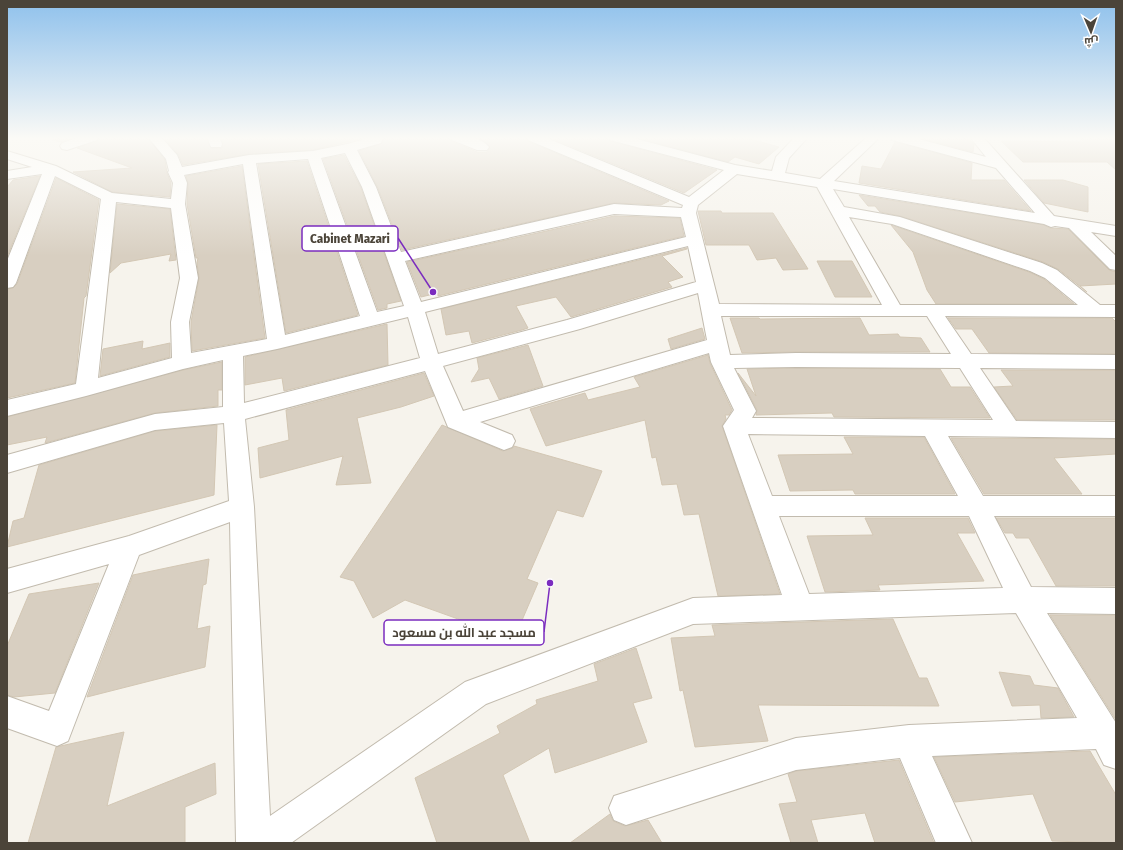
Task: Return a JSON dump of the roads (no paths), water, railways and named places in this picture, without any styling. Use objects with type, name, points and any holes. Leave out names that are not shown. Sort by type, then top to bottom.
[{"type":"street","points":[[7,283],[48,177]]},
{"type":"street","points":[[67,177],[109,197],[178,204]]},
{"type":"street","points":[[177,177],[180,183],[178,204],[189,278],[180,322],[182,362]]},
{"type":"street","points":[[252,177],[276,343]]},
{"type":"street","points":[[320,177],[370,319]]},
{"type":"street","points":[[364,177],[369,187],[415,310],[431,362],[456,421],[504,441]]},
{"type":"street","points":[[620,177],[689,208]]},
{"type":"street","points":[[395,258],[614,209],[689,208],[725,177]]},
{"type":"street","points":[[781,177],[1051,222],[1116,231]]},
{"type":"street","points":[[823,184],[831,177]]},
{"type":"street","points":[[1011,177],[1051,222]]},
{"type":"street","points":[[823,184],[894,310]]},
{"type":"street","points":[[86,389],[109,197]]},
{"type":"street","points":[[689,208],[694,240],[711,310],[719,353],[745,411],[734,426]]},
{"type":"street","points":[[839,212],[894,220],[1036,267],[1051,274],[1096,311]]},
{"type":"street","points":[[1073,224],[1116,265]]},
{"type":"street","points":[[7,408],[86,389],[182,362],[276,343],[370,319],[415,310],[694,240]]},
{"type":"street","points":[[8,467],[155,422],[234,414],[573,325],[705,285]]},
{"type":"street","points":[[711,310],[1116,311]]},
{"type":"street","points":[[932,310],[1010,429]]},
{"type":"street","points":[[233,351],[234,414],[242,506],[254,843]]},
{"type":"street","points":[[456,421],[719,353],[796,360],[1116,362]]},
{"type":"street","points":[[734,426],[1116,430]]},
{"type":"street","points":[[734,426],[800,607]]},
{"type":"street","points":[[932,428],[976,506],[1023,600],[1110,743]]},
{"type":"street","points":[[7,581],[129,547],[242,506]]},
{"type":"street","points":[[764,506],[1116,506]]},
{"type":"street","points":[[7,712],[57,730],[129,547]]},
{"type":"street","points":[[261,843],[476,693],[693,611],[1023,600],[1116,601]]},
{"type":"street","points":[[626,808],[796,754],[909,741],[1110,743]]},
{"type":"street","points":[[909,741],[954,843]]},
{"type":"place","name":"Cabinet Mazari","points":[[433,292]]},
{"type":"place","name":"مسجد عبد الله بن مسعود","points":[[550,583]]}]
